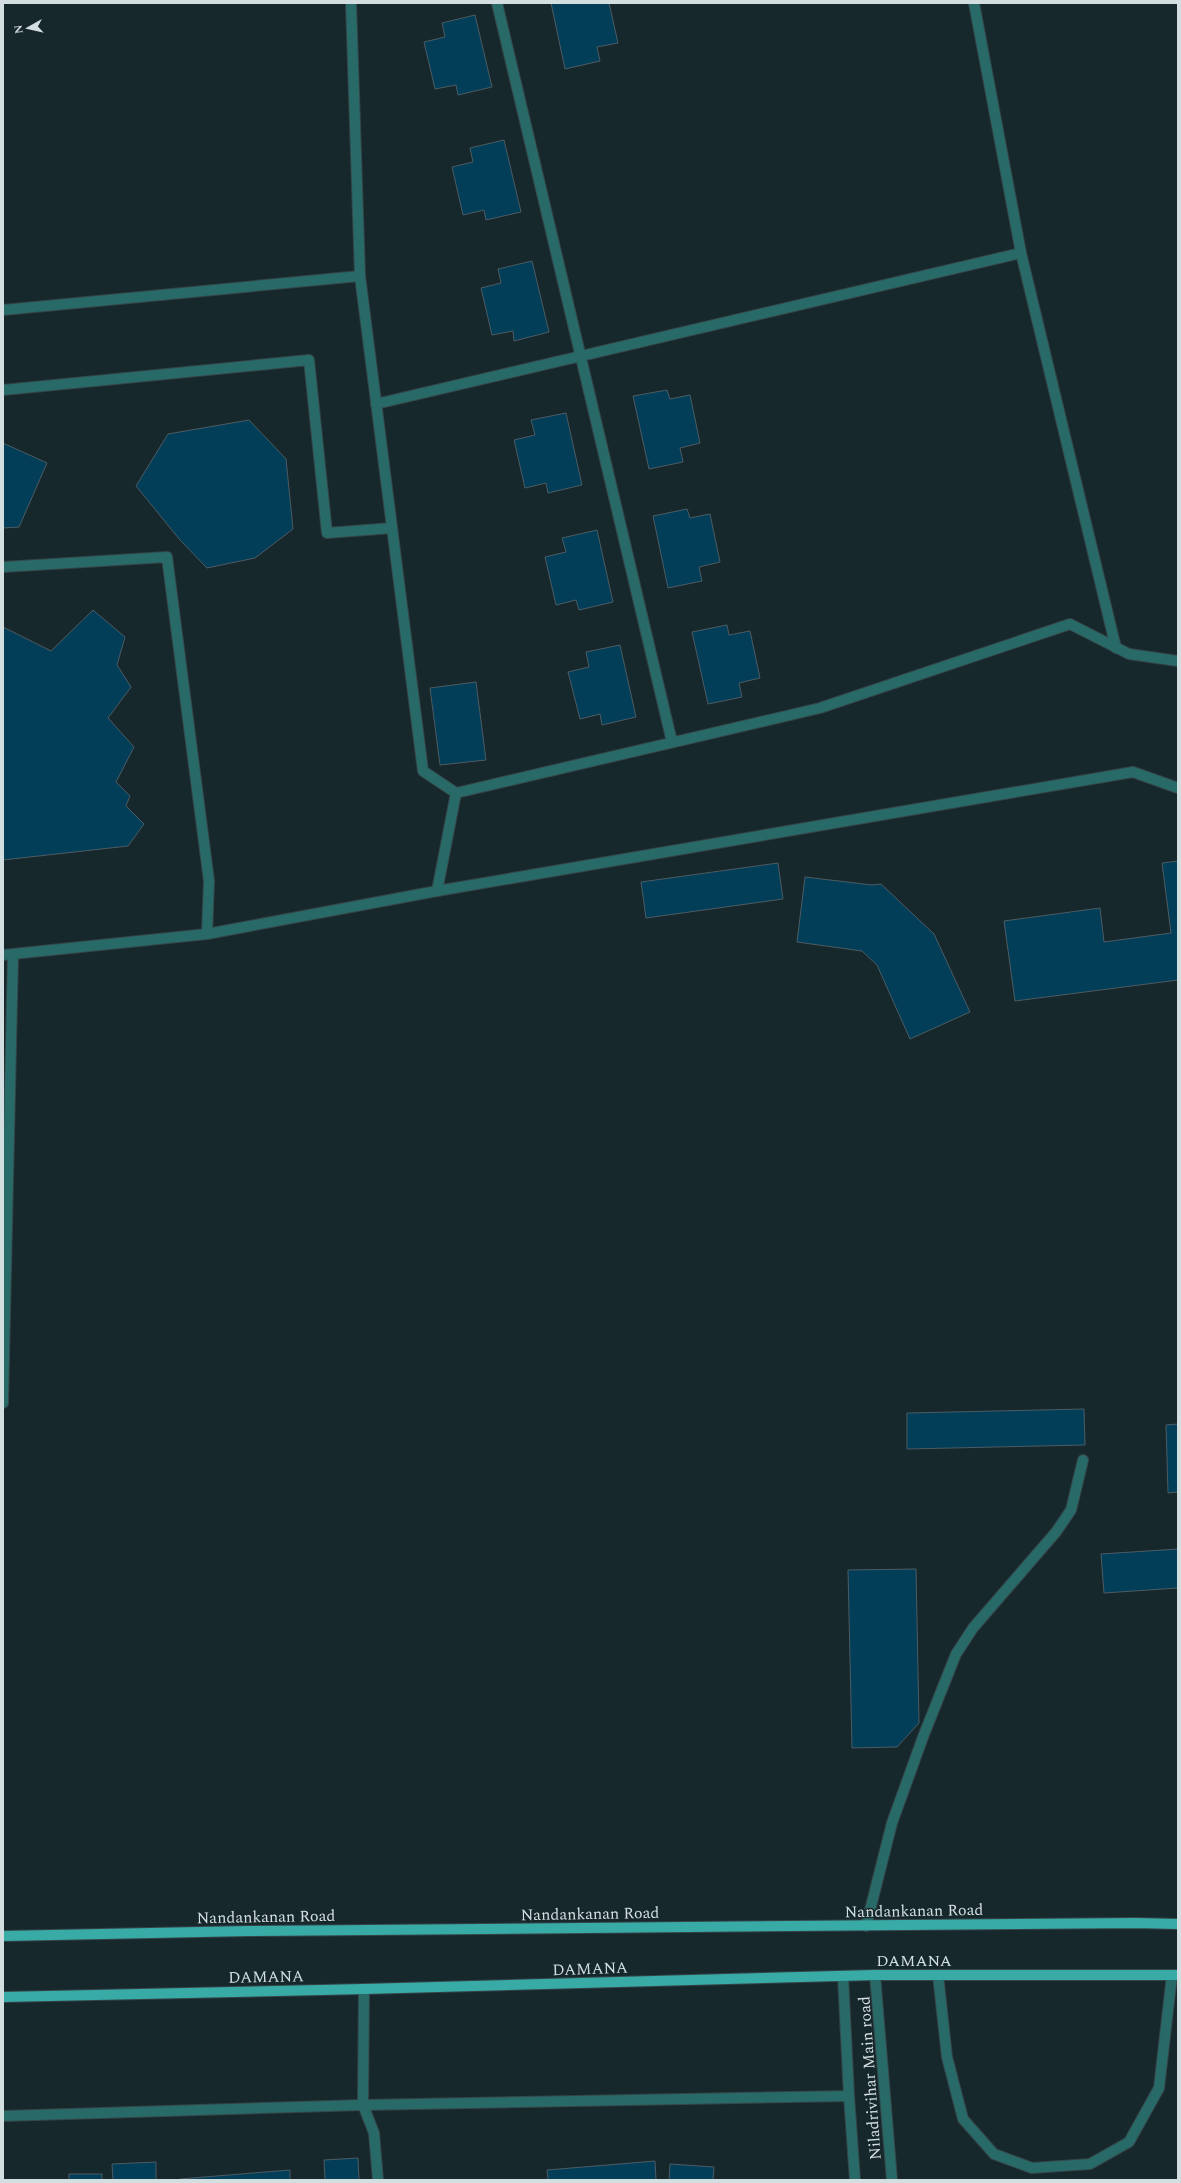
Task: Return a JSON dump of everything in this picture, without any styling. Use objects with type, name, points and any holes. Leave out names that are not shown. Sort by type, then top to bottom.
[{"type":"main road","name":"Nandankanan Road","points":[[3,1936],[249,1931],[1178,1924]]},
{"type":"main road","name":"DAMANA","points":[[3,1997],[364,1989],[876,1974],[1175,1975]]},
{"type":"street","points":[[351,3],[360,276],[423,771],[456,793],[820,708],[1070,624],[1129,654],[1178,661]]},
{"type":"street","points":[[497,3],[672,742]]},
{"type":"street","points":[[974,3],[1021,253],[1116,648]]},
{"type":"street","points":[[376,404],[1021,253]]},
{"type":"street","points":[[3,310],[360,276]]},
{"type":"street","points":[[3,390],[309,360],[327,533],[392,528]]},
{"type":"street","points":[[3,567],[167,557],[209,881],[207,934]]},
{"type":"street","points":[[3,955],[207,934],[437,891],[1134,772],[1178,788]]},
{"type":"street","points":[[437,891],[456,793]]},
{"type":"street","points":[[3,1403],[13,954]]},
{"type":"street","points":[[866,1926],[892,1823],[922,1737],[956,1654],[973,1628],[1051,1538],[1071,1510],[1083,1460]]},
{"type":"street","name":"Niladrivihar Main road","points":[[876,1974],[892,2180]]},
{"type":"street","points":[[938,1975],[947,2057],[963,2119],[994,2154],[1032,2168],[1090,2164],[1129,2142],[1159,2088],[1175,1975]]},
{"type":"street","points":[[843,1976],[855,2180]]},
{"type":"street","points":[[364,1989],[363,2105],[374,2133],[378,2180]]},
{"type":"street","points":[[3,2116],[363,2105],[849,2096]]},
{"type":"building","points":[[551,3],[609,3],[618,43],[597,47],[600,61],[565,69]]},
{"type":"building","points":[[475,15],[492,87],[458,95],[456,85],[435,89],[424,42],[445,37],[442,23]]},
{"type":"building","points":[[504,140],[521,212],[486,220],[484,210],[463,215],[452,167],[473,162],[470,148]]},
{"type":"building","points":[[532,261],[549,332],[514,341],[513,331],[492,335],[481,288],[501,283],[498,269]]},
{"type":"building","points":[[667,390],[670,399],[690,395],[700,443],[680,448],[683,462],[649,469],[633,396]]},
{"type":"building","points":[[566,413],[582,485],[548,493],[546,483],[525,488],[514,440],[535,435],[531,420]]},
{"type":"building","points":[[249,420],[286,459],[293,529],[255,558],[207,568],[180,540],[136,486],[168,434]]},
{"type":"building","points":[[3,443],[47,463],[19,527],[3,528]]},
{"type":"building","points":[[687,509],[690,518],[710,514],[720,562],[699,567],[702,581],[668,588],[653,516]]},
{"type":"building","points":[[597,530],[613,602],[579,610],[576,600],[556,605],[545,557],[566,552],[562,538]]},
{"type":"building","points":[[93,610],[125,637],[117,665],[131,687],[108,718],[134,747],[116,782],[130,796],[126,806],[144,824],[128,846],[3,860],[3,627],[51,651]]},
{"type":"building","points":[[727,625],[729,635],[750,631],[760,678],[739,683],[742,697],[708,704],[692,632]]},
{"type":"building","points":[[620,645],[636,717],[602,725],[600,714],[580,719],[568,672],[589,667],[586,652]]},
{"type":"building","points":[[476,682],[486,760],[440,765],[430,688]]},
{"type":"building","points":[[1178,861],[1178,980],[1015,1001],[1004,921],[1100,908],[1104,942],[1171,933],[1162,863]]},
{"type":"building","points":[[778,863],[783,899],[646,918],[641,882]]},
{"type":"building","points":[[805,877],[872,885],[881,884],[934,934],[970,1012],[910,1039],[877,965],[862,951],[797,942]]},
{"type":"building","points":[[1084,1409],[1085,1445],[907,1449],[907,1413]]},
{"type":"building","points":[[1178,1424],[1178,1492],[1168,1493],[1166,1425]]},
{"type":"building","points":[[1178,1549],[1178,1588],[1104,1593],[1101,1554]]},
{"type":"building","points":[[916,1569],[919,1723],[897,1747],[852,1748],[848,1570]]},
{"type":"building","points":[[358,2158],[359,2180],[325,2180],[324,2160]]},
{"type":"building","points":[[655,2161],[656,2180],[548,2180],[547,2170]]},
{"type":"building","points":[[156,2162],[156,2180],[113,2180],[112,2164]]},
{"type":"building","points":[[670,2164],[714,2167],[713,2180],[669,2180]]},
{"type":"building","points":[[290,2170],[290,2180],[180,2179]]},
{"type":"building","points":[[69,2174],[102,2174],[102,2180],[69,2180]]}]
